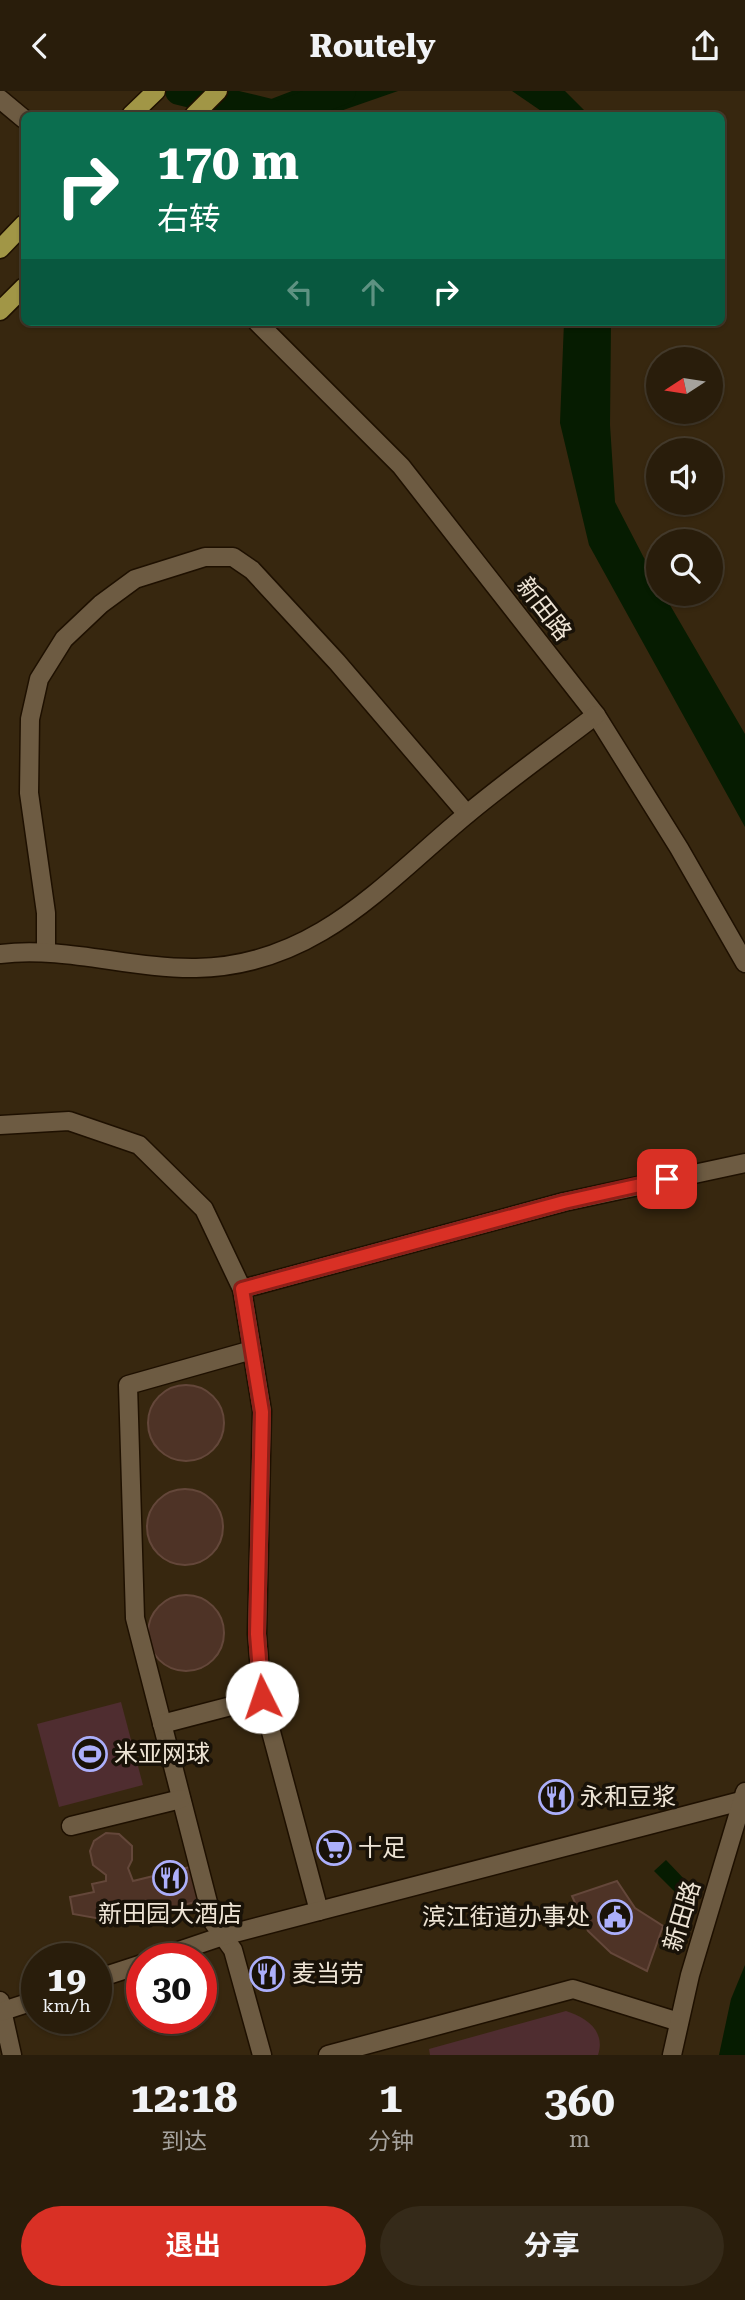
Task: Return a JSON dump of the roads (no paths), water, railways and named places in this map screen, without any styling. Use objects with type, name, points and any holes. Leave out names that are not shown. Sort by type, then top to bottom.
[{"type":"main road","points":[[134,112],[156,91]]},
{"type":"main road","points":[[197,112],[218,91]]},
{"type":"main road","points":[[0,249],[21,227]]},
{"type":"main road","points":[[0,311],[21,290]]},
{"type":"street","points":[[0,99],[21,116]]},
{"type":"street","name":"新田路","points":[[261,326],[401,466],[596,715],[680,848],[745,963]]},
{"type":"street","points":[[46,952],[46,913],[29,793],[30,719],[39,679],[64,639],[102,604],[135,579],[205,557],[233,557],[252,570],[337,662],[467,814]]},
{"type":"street","points":[[0,954],[46,952],[195,968],[258,959],[298,946],[357,910],[467,814],[596,715]]},
{"type":"street","points":[[0,1125],[68,1121],[139,1145],[204,1209],[242,1289],[262,1412],[257,1634],[262,1697],[319,1911]]},
{"type":"street","points":[[242,1289],[564,1202],[745,1163]]},
{"type":"street","points":[[252,1350],[128,1385],[135,1618],[213,1922],[233,1950],[262,2055]]},
{"type":"street","points":[[162,1724],[262,1697]]},
{"type":"street","points":[[71,1826],[181,1799]]},
{"type":"street","points":[[202,1943],[744,1799]]},
{"type":"street","name":"新田路","points":[[672,2055],[679,2022],[744,1799]]},
{"type":"street","points":[[328,2055],[573,1989],[679,2022]]},
{"type":"street","points":[[12,2055],[1,2008],[21,2004]]},
{"type":"waterway","points":[[179,91],[266,112]]},
{"type":"waterway","points":[[287,112],[342,91]]},
{"type":"place","name":"米亚网球","points":[[90,1754]]},
{"type":"place","name":"永和豆浆","points":[[556,1797]]},
{"type":"place","name":"十足","points":[[334,1848]]},
{"type":"place","name":"新田园大酒店","points":[[170,1878]]},
{"type":"place","name":"滨江街道办事处","points":[[615,1917]]},
{"type":"place","name":"麦当劳","points":[[267,1974]]}]
